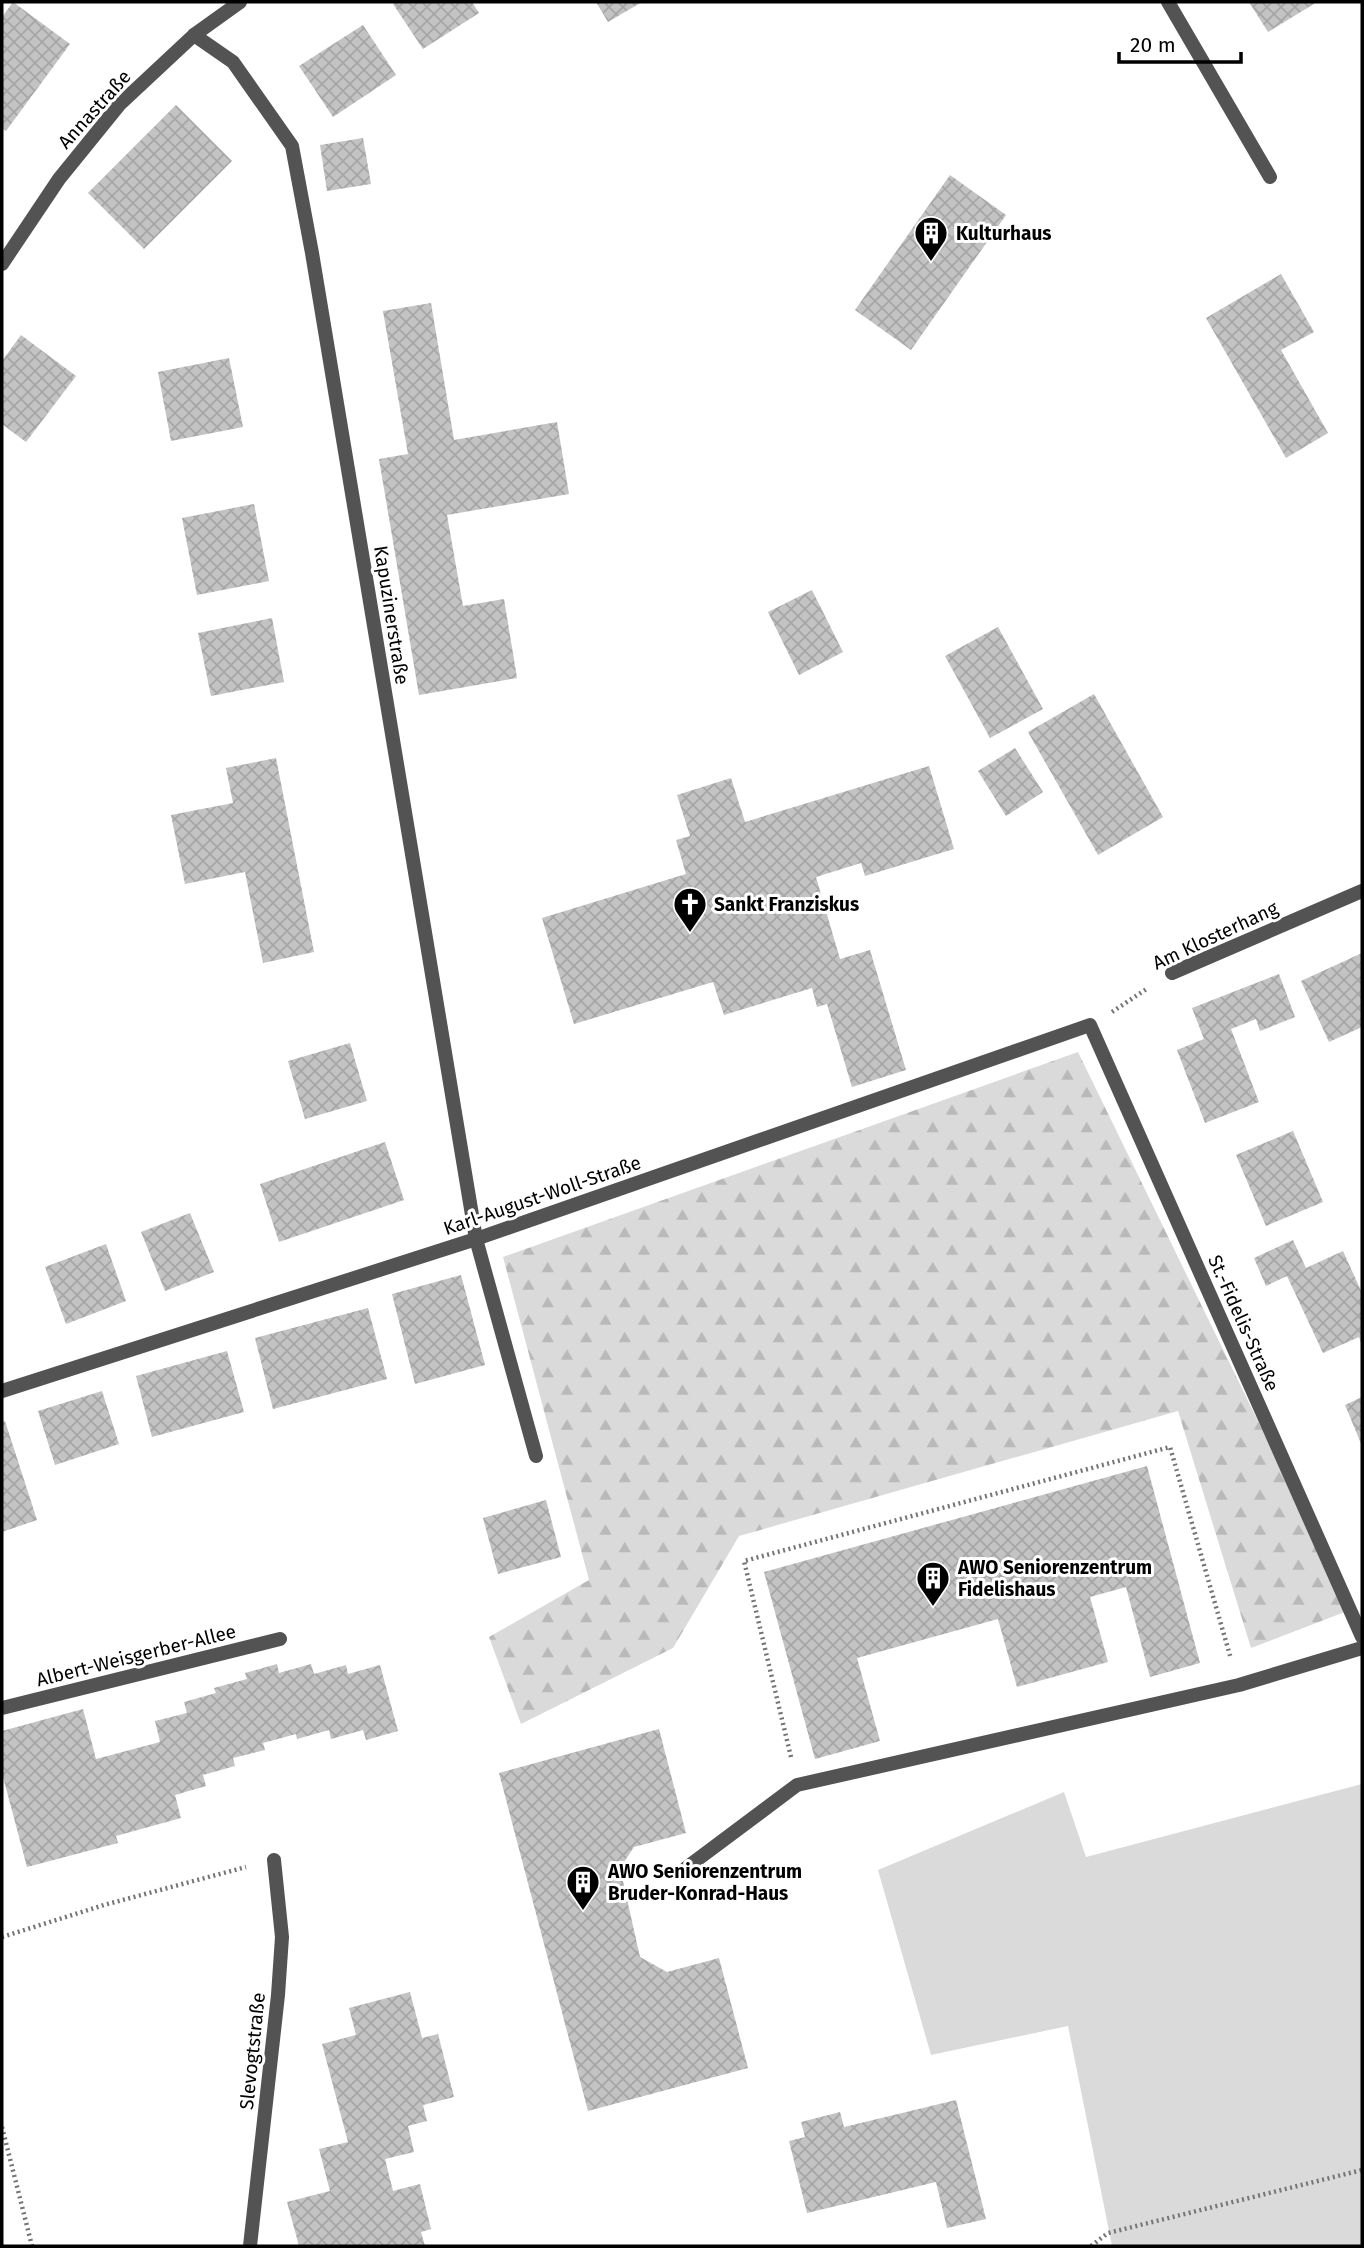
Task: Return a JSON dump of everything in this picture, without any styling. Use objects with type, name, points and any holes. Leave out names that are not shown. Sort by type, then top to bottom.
[{"type":"street","name":"Annastraße","points":[[2,264],[59,179],[119,105],[194,34],[240,2]]},
{"type":"street","points":[[1168,2],[1270,177]]},
{"type":"street","name":"Kapuzinerstraße","points":[[194,34],[233,62],[292,145],[476,1239],[536,1456]]},
{"type":"street","name":"Am Klosterhang","points":[[1172,973],[1362,891]]},
{"type":"street","name":"Karl-August-Woll-Straße","points":[[2,1391],[476,1239],[1090,1025]]},
{"type":"street","name":"St.-Fidelis-Straße","points":[[1090,1025],[1362,1637]]},
{"type":"street","name":"Albert-Weisgerber-Allee","points":[[2,1708],[280,1639]]},
{"type":"street","points":[[686,1868],[797,1785],[1239,1685],[1362,1648]]},
{"type":"street","name":"Slevogtstraße","points":[[250,2246],[282,1937],[274,1860]]},
{"type":"path","name":"Am Klosterhang","points":[[1090,1025],[1172,973]]},
{"type":"path","points":[[797,1785],[744,1561],[1170,1447],[1239,1685]]},
{"type":"path","points":[[2,1937],[104,1905],[274,1860]]},
{"type":"path","points":[[2,2127],[32,2246]]},
{"type":"path","points":[[1091,2246],[1108,2233],[1362,2170]]},
{"type":"green space","points":[[1078,1052],[1350,1610],[1251,1648],[1178,1411],[739,1536],[673,1648],[521,1724],[489,1637],[589,1580],[503,1257]]},
{"type":"green space","points":[[1362,1784],[1362,2246],[1112,2246],[1068,2026],[931,2055],[878,1870],[1064,1792],[1086,1857]]},
{"type":"building","points":[[13,2],[70,44],[6,131],[2,128],[2,17]]},
{"type":"building","points":[[472,2],[479,13],[423,49],[393,4]]},
{"type":"building","points":[[596,2],[642,2],[608,22]]},
{"type":"building","points":[[1249,2],[1317,2],[1268,32]]},
{"type":"building","points":[[363,25],[396,75],[333,117],[299,66]]},
{"type":"building","points":[[176,105],[232,161],[144,249],[88,193]]},
{"type":"building","points":[[363,138],[371,184],[327,191],[320,145]]},
{"type":"building","name":"Kulturhaus","points":[[950,175],[1006,215],[911,350],[855,310]]},
{"type":"building","points":[[1281,274],[1314,332],[1281,350],[1328,433],[1286,458],[1206,318]]},
{"type":"building","points":[[431,303],[454,440],[557,422],[569,494],[447,515],[463,606],[504,599],[517,678],[419,695],[379,459],[408,454],[383,311]]},
{"type":"building","points":[[21,335],[76,376],[26,442],[2,424],[2,361]]},
{"type":"building","points":[[229,358],[243,427],[171,441],[158,372]]},
{"type":"building","points":[[254,504],[269,581],[197,595],[182,518]]},
{"type":"building","points":[[812,590],[843,652],[799,675],[768,612]]},
{"type":"building","points":[[272,618],[284,682],[211,696],[198,633]]},
{"type":"building","points":[[998,627],[1043,709],[990,738],[945,656]]},
{"type":"building","points":[[1094,694],[1163,817],[1098,855],[1028,732]]},
{"type":"building","points":[[1015,748],[1043,792],[1006,816],[978,771]]},
{"type":"building","points":[[276,758],[314,952],[263,963],[245,872],[185,884],[171,815],[233,803],[226,768]]},
{"type":"building","name":"Sankt Franziskus","points":[[929,766],[954,849],[865,876],[861,863],[816,877],[840,959],[870,950],[906,1070],[852,1087],[827,1004],[817,1007],[812,988],[724,1015],[713,982],[574,1024],[542,918],[686,874],[676,840],[690,836],[677,795],[731,778],[745,822]]},
{"type":"building","points":[[1362,953],[1362,1027],[1329,1042],[1301,981]]},
{"type":"building","points":[[1279,974],[1295,1017],[1260,1031],[1256,1019],[1231,1029],[1259,1102],[1205,1123],[1177,1050],[1204,1039],[1192,1008]]},
{"type":"building","points":[[350,1043],[367,1101],[305,1119],[288,1061]]},
{"type":"building","points":[[1293,1131],[1323,1202],[1266,1226],[1236,1155]]},
{"type":"building","points":[[385,1142],[404,1200],[279,1242],[260,1184]]},
{"type":"building","points":[[190,1213],[214,1272],[165,1291],[141,1232]]},
{"type":"building","points":[[1293,1240],[1306,1268],[1343,1251],[1362,1293],[1362,1345],[1359,1337],[1323,1353],[1287,1276],[1266,1286],[1254,1258]]},
{"type":"building","points":[[106,1244],[126,1301],[66,1324],[45,1267]]},
{"type":"building","points":[[461,1275],[485,1365],[415,1384],[392,1294]]},
{"type":"building","points":[[368,1308],[387,1379],[273,1409],[255,1338]]},
{"type":"building","points":[[227,1351],[244,1412],[152,1437],[136,1376]]},
{"type":"building","points":[[102,1391],[119,1444],[55,1465],[38,1411]]},
{"type":"building","points":[[1362,1397],[1362,1446],[1345,1405]]},
{"type":"building","points":[[5,1421],[37,1520],[2,1532],[2,1422]]},
{"type":"building","name":"AWO Seniorenzentrum Fidelishaus","points":[[1147,1466],[1200,1663],[1150,1677],[1126,1587],[1090,1597],[1108,1662],[1017,1687],[998,1619],[857,1658],[880,1741],[815,1759],[764,1572]]},
{"type":"building","points":[[546,1500],[561,1557],[498,1574],[483,1518]]},
{"type":"building","points":[[277,1664],[279,1673],[311,1664],[314,1674],[346,1665],[348,1674],[380,1665],[398,1731],[366,1740],[363,1730],[331,1739],[329,1730],[297,1739],[296,1734],[263,1743],[265,1750],[233,1758],[235,1766],[203,1775],[206,1786],[175,1795],[181,1818],[116,1836],[118,1843],[27,1867],[2,1773],[2,1731],[83,1709],[96,1759],[160,1742],[155,1721],[187,1713],[184,1702],[216,1693],[214,1688],[247,1679],[245,1673]]},
{"type":"building","name":"AWO Seniorenzentrum Bruder-Konrad-Haus","points":[[659,1729],[686,1833],[634,1847],[620,1868],[640,1957],[667,1972],[719,1958],[748,2068],[588,2111],[499,1773]]},
{"type":"building","points":[[410,1992],[422,2038],[438,2034],[454,2097],[423,2105],[427,2121],[408,2126],[414,2152],[385,2159],[393,2191],[420,2184],[431,2229],[421,2232],[425,2246],[299,2246],[287,2202],[330,2191],[319,2149],[348,2142],[322,2044],[356,2035],[349,2008]]},
{"type":"building","points":[[956,2100],[986,2219],[947,2228],[936,2182],[807,2213],[789,2141],[805,2137],[801,2122],[840,2112],[844,2127]]},
{"type":"place","name":"Kulturhaus","points":[[931,263]]},
{"type":"place","name":"Sankt Franziskus","points":[[690,934]]},
{"type":"place","name":"AWO Seniorenzentrum Fidelishaus","points":[[933,1608]]},
{"type":"place","name":"AWO Seniorenzentrum Bruder-Konrad-Haus","points":[[583,1912]]}]
